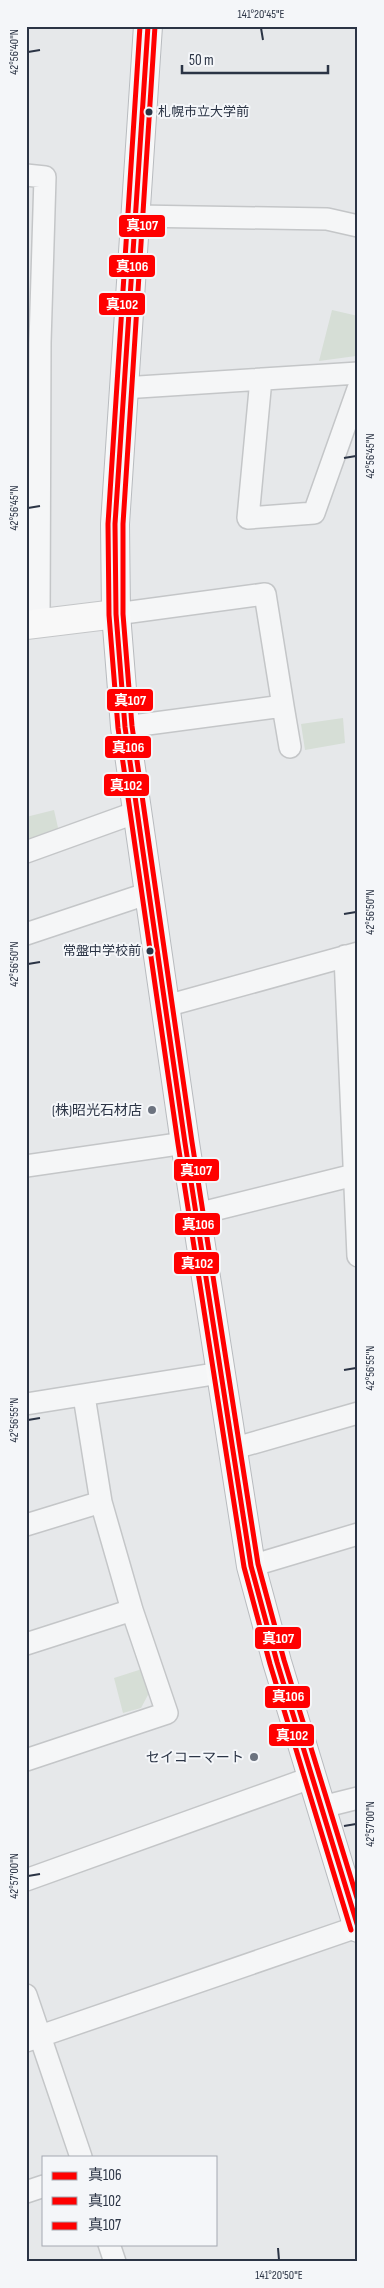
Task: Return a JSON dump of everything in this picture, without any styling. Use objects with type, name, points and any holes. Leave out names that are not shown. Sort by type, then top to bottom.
[{"type":"main road","points":[[148,26],[115,524],[116,614],[125,727],[185,1143],[251,1566],[277,1662],[358,1927]]},
{"type":"main road","points":[[32,625],[116,614]]},
{"type":"street","points":[[26,175],[45,177],[33,343],[32,625]]},
{"type":"street","points":[[136,216],[327,219],[358,226]]},
{"type":"street","points":[[123,388],[358,373]]},
{"type":"street","points":[[261,379],[248,518],[314,513],[358,389]]},
{"type":"street","points":[[116,614],[265,594],[290,747]]},
{"type":"street","points":[[125,727],[283,706]]},
{"type":"street","points":[[26,852],[137,812]]},
{"type":"street","points":[[26,934],[149,893]]},
{"type":"street","points":[[166,1006],[352,955],[358,1256]]},
{"type":"street","points":[[26,1166],[185,1143]]},
{"type":"street","points":[[197,1214],[356,1174]]},
{"type":"street","points":[[26,1404],[220,1373]]},
{"type":"street","points":[[26,1760],[166,1713],[132,1610],[101,1502],[84,1396]]},
{"type":"street","points":[[232,1448],[358,1413]]},
{"type":"street","points":[[26,1525],[101,1502]]},
{"type":"street","points":[[251,1566],[358,1534]]},
{"type":"street","points":[[26,1644],[132,1610]]},
{"type":"street","points":[[26,1880],[313,1777]]},
{"type":"street","points":[[322,1807],[358,1798]]},
{"type":"street","points":[[33,2038],[358,1927]]},
{"type":"street","points":[[26,1995],[33,2038],[81,2156]]},
{"type":"street","points":[[26,2192],[42,2187]]},
{"type":"street","points":[[110,2246],[115,2262]]},
{"type":"shaded area","points":[[332,310],[358,316],[356,356],[319,361]]},
{"type":"shaded area","points":[[343,718],[345,743],[305,750],[301,724]]},
{"type":"shaded area","points":[[54,810],[59,832],[26,842],[26,817]]},
{"type":"shaded area","points":[[142,1669],[149,1693],[141,1708],[123,1713],[114,1678]]},
{"type":"transit line","name":"真102","points":[[140,26],[108,524],[109,615],[118,728],[178,1144],[244,1567],[270,1664],[351,1930]]},
{"type":"transit line","name":"真106","points":[[148,26],[115,524],[116,614],[125,727],[185,1143],[251,1566],[277,1662],[358,1927]]},
{"type":"transit line","name":"真107","points":[[155,26],[123,524],[123,614],[132,726],[192,1142],[258,1564],[284,1660],[358,1901]]},
{"type":"place","name":"札幌市立大学前","points":[[149,112]]},
{"type":"place","name":"常盤中学校前","points":[[150,951]]},
{"type":"place","name":"(株)昭光石材店","points":[[152,1110]]},
{"type":"place","name":"セイコーマート","points":[[254,1757]]}]
